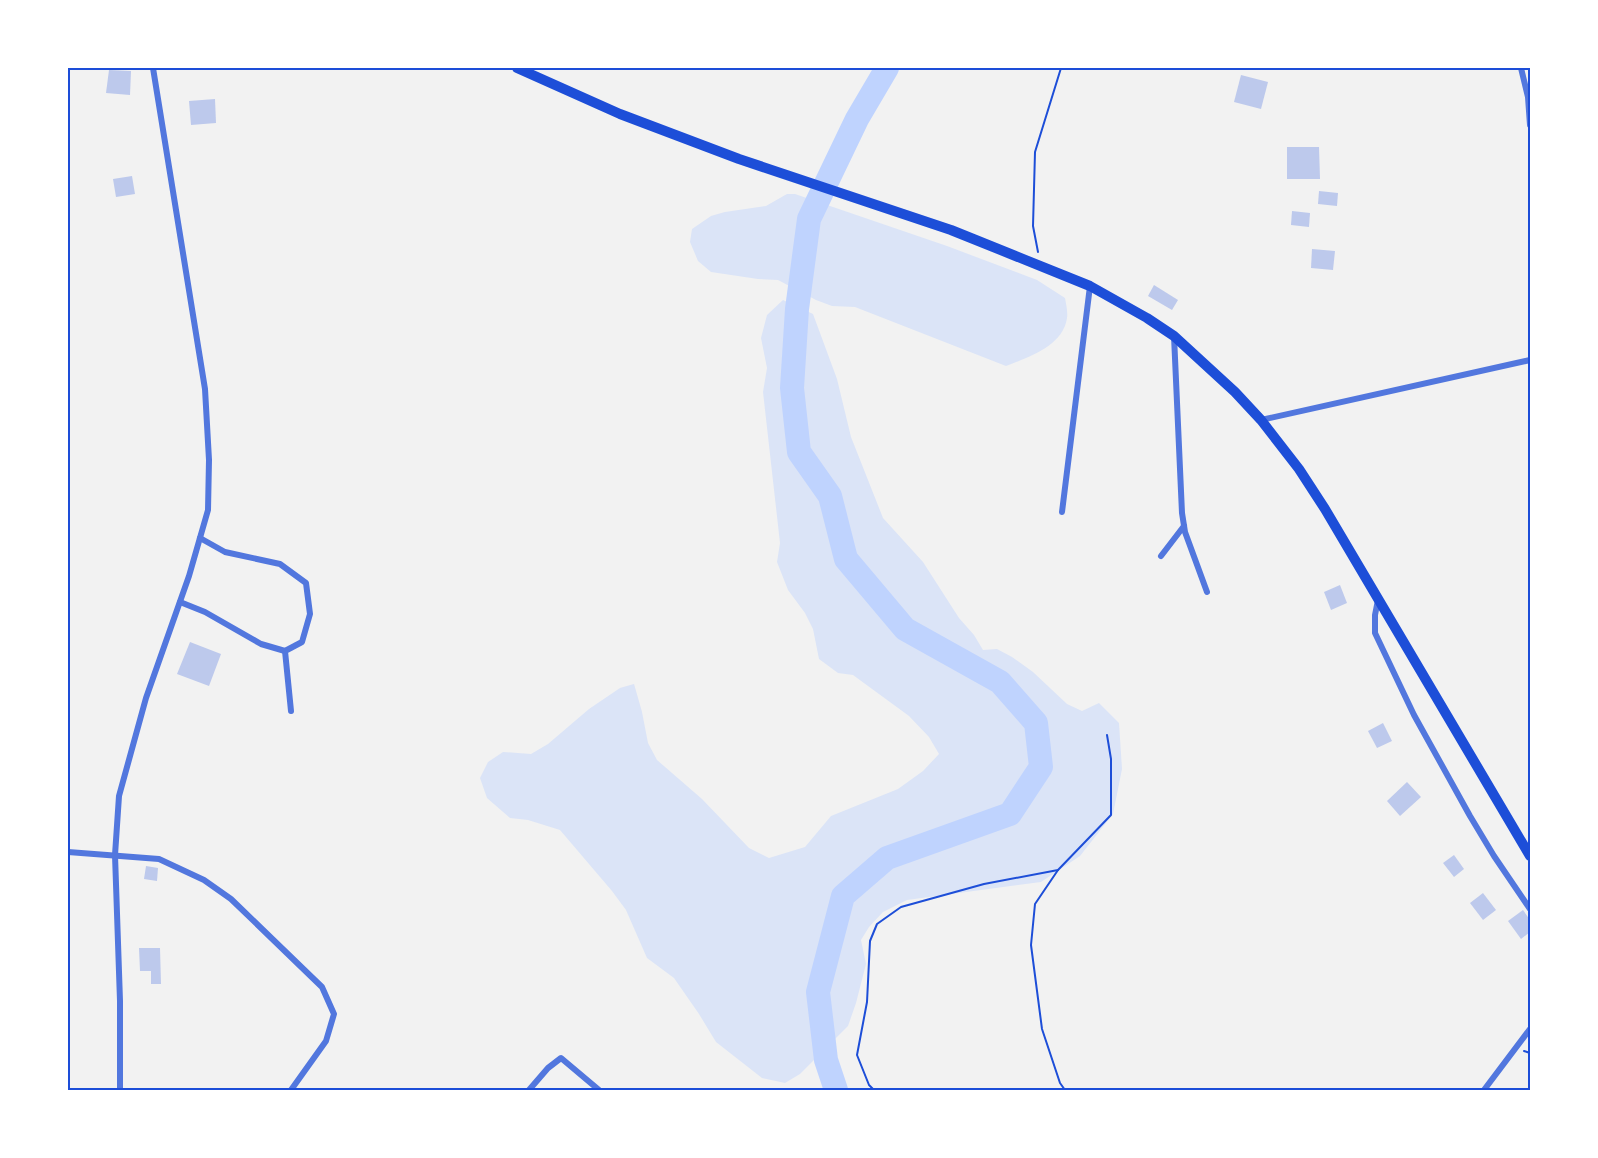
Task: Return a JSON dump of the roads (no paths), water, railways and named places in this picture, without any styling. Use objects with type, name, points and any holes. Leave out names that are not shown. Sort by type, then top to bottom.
[{"type":"main road","points":[[517,68],[620,114],[739,159],[951,230],[1041,265],[1090,286],[1174,336],[1235,392],[1261,420],[1299,469],[1325,509],[1530,856]]},
{"type":"street","points":[[120,1090],[120,1001],[115,855],[119,796],[146,698],[180,602],[208,510],[209,460],[205,389],[153,68]]},
{"type":"street","points":[[1521,68],[1529,96],[1530,125]]},
{"type":"street","points":[[1062,512],[1090,286]]},
{"type":"street","points":[[1174,336],[1182,513],[1184,526],[1207,592]]},
{"type":"street","points":[[1261,420],[1530,360]]},
{"type":"street","points":[[1161,556],[1184,526]]},
{"type":"street","points":[[180,602],[205,612],[261,644],[285,651],[302,642],[310,614],[306,583],[280,564],[225,552],[200,538]]},
{"type":"street","points":[[1378,599],[1375,633],[1414,715],[1488,846],[1530,909]]},
{"type":"street","points":[[285,651],[291,711]]},
{"type":"street","points":[[68,852],[159,859],[204,880],[231,899],[322,987],[334,1014],[326,1041],[291,1090]]},
{"type":"street","points":[[1484,1090],[1530,1029]]},
{"type":"street","points":[[529,1090],[548,1068],[561,1058],[599,1090]]},
{"type":"waterway","points":[[836,1090],[826,1060],[818,992],[843,896],[887,858],[1010,814],[1041,767],[1036,723],[1000,682],[905,629],[846,559],[830,496],[799,452],[792,388],[797,309],[809,219],[857,119],[887,68]]}]
